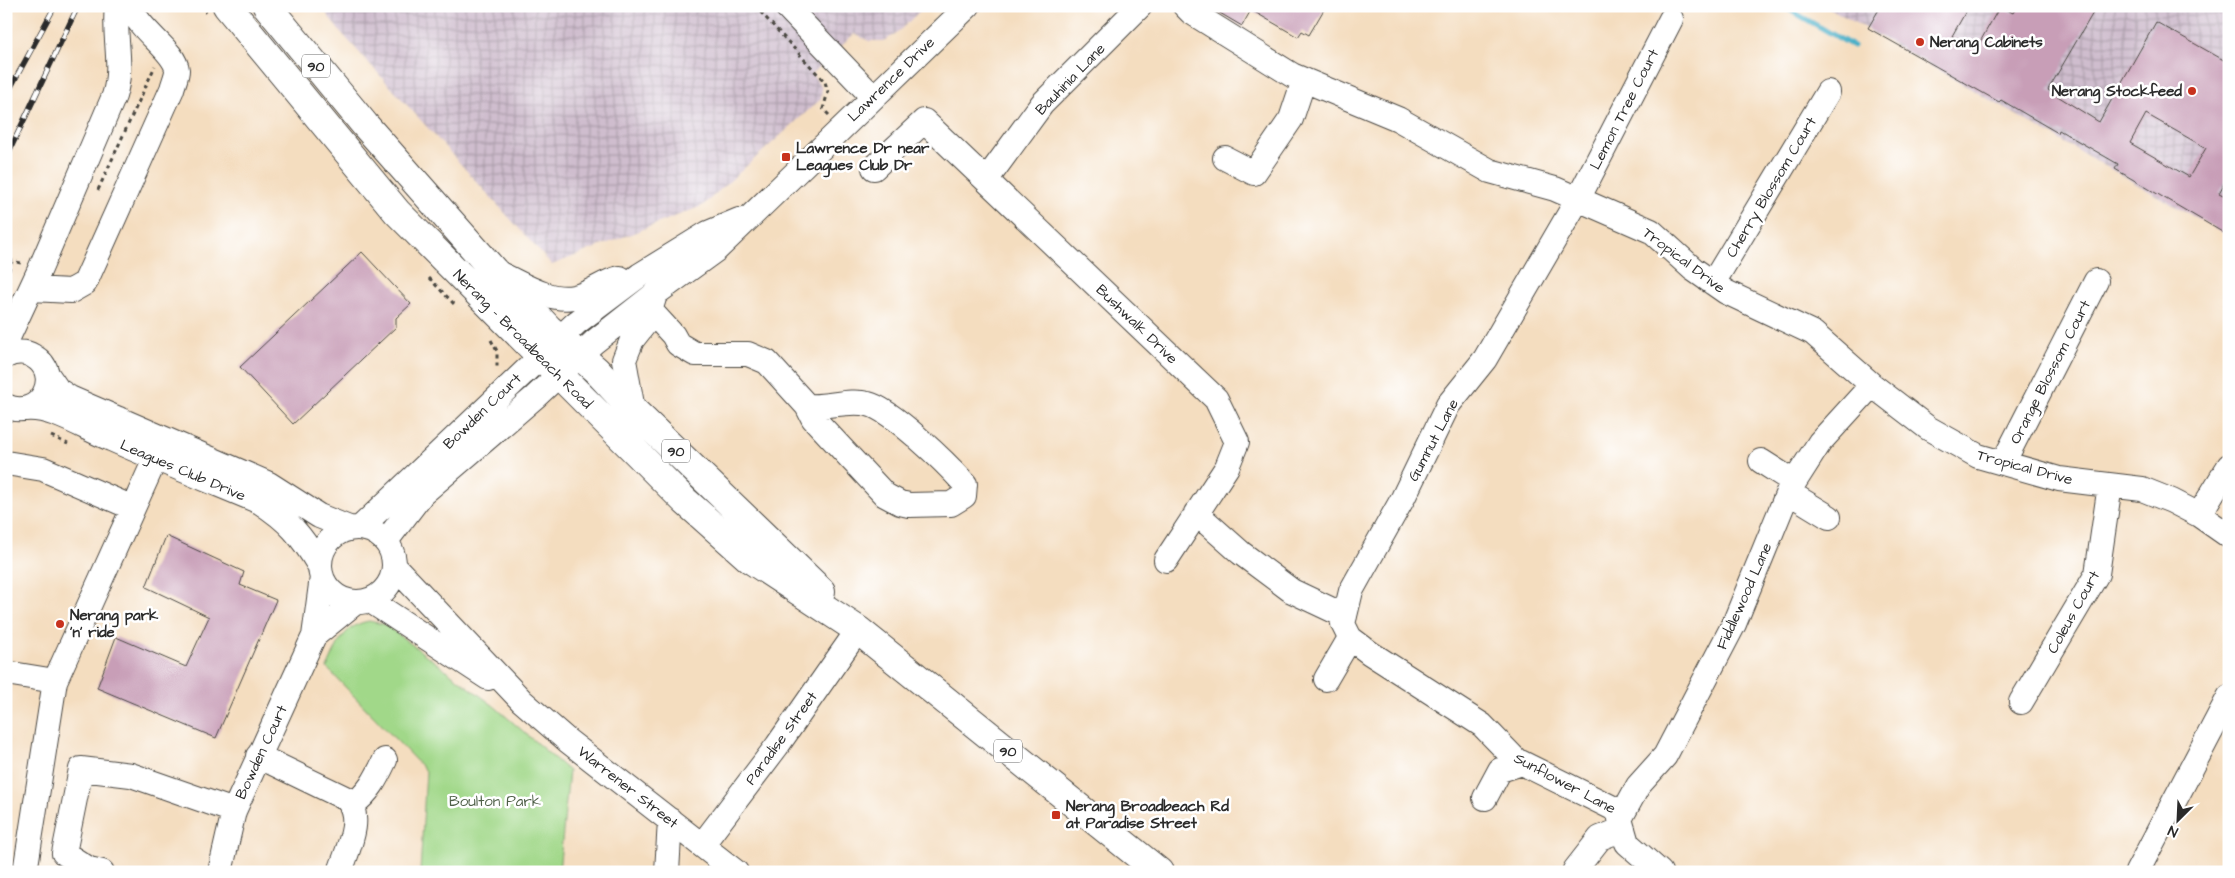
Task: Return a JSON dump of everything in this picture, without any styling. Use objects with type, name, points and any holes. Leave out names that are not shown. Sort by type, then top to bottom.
[{"type":"main road","name":"Nerang - Broadbeach Road","points":[[227,6],[397,212],[549,347],[579,356],[596,370],[633,410],[800,570],[858,630]]},
{"type":"main road","name":"Nerang - Broadbeach Road","points":[[267,6],[365,125],[494,271],[549,347],[559,375],[686,501],[750,560],[794,586],[858,630],[1159,872]]},
{"type":"street","name":"Leagues Club Drive","points":[[6,342],[32,289],[116,89],[120,65],[115,28],[117,6]]},
{"type":"street","points":[[32,289],[68,291],[76,289],[85,283],[172,89],[177,70],[171,56],[139,23],[131,6]]},
{"type":"street","points":[[786,6],[873,96]]},
{"type":"street","name":"Lawrence Drive","points":[[559,375],[579,356],[653,302],[717,249],[968,6]]},
{"type":"street","name":"Bauhinia Lane","points":[[987,179],[1042,104],[1140,6]]},
{"type":"street","name":"Tropical Drive","points":[[1185,6],[1191,12],[1292,75],[1398,119],[1490,171],[1555,189],[1651,231],[1693,269],[1726,292],[1813,333],[1872,385],[1928,428],[1978,456],[2059,479],[2142,489],[2172,501],[2199,515],[2229,536]]},
{"type":"street","name":"Lemon Tree Court","points":[[1578,199],[1671,19]]},
{"type":"street","points":[[1225,158],[1254,173],[1291,119],[1304,80]]},
{"type":"street","name":"Cherry Blossom Court","points":[[1714,283],[1828,92]]},
{"type":"street","name":"Bushwalk Drive","points":[[874,168],[924,121],[1216,399],[1237,442],[1227,467],[1166,560]]},
{"type":"street","name":"Gumnut Lane","points":[[1326,679],[1347,627],[1351,591],[1398,506],[1448,405],[1485,359],[1578,199]]},
{"type":"street","name":"Lawrence Drive","points":[[549,347],[640,275],[708,233],[750,215]]},
{"type":"street","points":[[494,271],[550,296],[564,297],[574,297],[612,280],[640,275]]},
{"type":"street","name":"Orange Blossom Court","points":[[2003,463],[2096,281]]},
{"type":"street","name":"Leagues Club Drive","points":[[32,289],[27,315],[30,346],[54,385],[67,396],[269,484],[319,516],[354,528]]},
{"type":"street","points":[[653,302],[682,348],[701,355],[753,355],[767,362],[807,406],[814,418],[885,495],[893,500],[908,504],[951,504],[964,496],[965,484],[890,414],[869,404],[856,402],[823,407],[807,406]]},
{"type":"street","points":[[633,410],[624,360],[632,340],[647,321],[653,302]]},
{"type":"street","name":"Bowden Court","points":[[354,528],[549,347]]},
{"type":"street","points":[[6,356],[25,353],[43,367],[48,383],[45,395],[36,404],[16,407]]},
{"type":"street","name":"Bowden Court","points":[[386,541],[422,494],[559,375]]},
{"type":"street","name":"Fiddlewood Lane","points":[[1623,821],[1638,786],[1665,756],[1726,641],[1791,487],[1820,442],[1872,385]]},
{"type":"street","name":"Leagues Club Drive","points":[[16,407],[50,411],[260,502],[280,515],[302,536],[320,571]]},
{"type":"street","points":[[25,872],[55,682],[156,458],[157,452],[154,447],[141,441],[129,426],[119,419]]},
{"type":"street","points":[[1761,462],[1829,517]]},
{"type":"street","points":[[6,463],[43,469],[133,508]]},
{"type":"street","points":[[2199,515],[2229,466]]},
{"type":"street","name":"Coleus Court","points":[[2021,702],[2097,574],[2110,485]]},
{"type":"street","name":"Sunflower Lane","points":[[1196,513],[1241,554],[1292,591],[1347,627],[1370,654],[1482,725],[1516,760],[1623,821],[1627,843],[1660,872]]},
{"type":"street","points":[[354,528],[373,531],[386,541],[392,552],[395,567],[392,580],[386,589],[363,602],[347,601],[333,594],[320,571],[322,552],[327,542],[337,533],[354,528]]},
{"type":"street","name":"Warrener Street","points":[[395,567],[522,701],[568,741],[736,872]]},
{"type":"street","name":"Bowden Court","points":[[220,872],[234,811],[314,636],[320,571]]},
{"type":"street","name":"Bowden Court","points":[[314,636],[363,602]]},
{"type":"street","name":"Warrener Street","points":[[363,602],[522,701]]},
{"type":"street","name":"Paradise Street","points":[[702,845],[777,746],[858,630]]},
{"type":"street","points":[[6,673],[55,682]]},
{"type":"street","points":[[2137,872],[2229,697]]},
{"type":"street","points":[[258,756],[348,799],[356,818],[340,872]]},
{"type":"street","points":[[352,805],[372,788],[385,760]]},
{"type":"street","points":[[1485,798],[1500,770],[1522,763]]},
{"type":"street","points":[[102,872],[89,869],[64,853],[81,770],[130,775],[234,811]]},
{"type":"street","points":[[667,872],[670,820]]},
{"type":"street","points":[[1575,870],[1600,838],[1623,821]]},
{"type":"path","points":[[755,6],[825,82],[827,99],[823,109],[841,128]]},
{"type":"shaded area","points":[[321,6],[925,6],[895,35],[883,41],[869,41],[854,34],[812,74],[822,87],[821,99],[702,206],[552,265],[338,29]]},
{"type":"shaded area","points":[[1826,6],[2229,6],[2229,236],[2173,205]]},
{"type":"green space","name":"Boulton Park","points":[[369,621],[383,624],[391,629],[494,706],[569,771],[559,872],[420,872],[426,771],[327,668],[338,644],[347,632],[353,627]]},
{"type":"building","points":[[1208,6],[1326,6],[1309,35],[1302,31],[1298,37],[1251,10],[1242,26]]},
{"type":"building","points":[[1881,6],[1969,6],[1952,36],[1976,49],[2000,6],[2013,13],[2017,6],[2097,6],[2048,90],[2099,122],[2156,22],[2229,63],[2229,175],[2219,193],[2229,198],[2229,236],[2115,169],[2118,164],[2059,130],[2058,133],[2001,100],[1999,102],[1868,28]],"holes":[[[2146,114],[2206,148],[2189,177],[2130,143]]]},
{"type":"building","points":[[362,252],[411,304],[396,318],[396,327],[293,424],[240,367]]},
{"type":"building","points":[[166,536],[244,572],[240,585],[276,600],[216,738],[97,688],[116,637],[186,667],[209,617],[146,587]]},
{"type":"waterway","points":[[1783,6],[1853,46]]},
{"type":"railway","points":[[6,96],[55,6]]},
{"type":"railway","points":[[6,158],[78,6]]},
{"type":"place","name":"Nerang Cabinets","points":[[1920,42]]},
{"type":"place","name":"Nerang Stockfeed","points":[[2192,91]]},
{"type":"place","name":"Lawrence Dr near Leagues Club Dr","points":[[786,157]]},
{"type":"place","name":"Nerang park 'n' ride","points":[[60,624]]},
{"type":"place","name":"Nerang Broadbeach Rd at Paradise Street","points":[[1056,815]]}]
